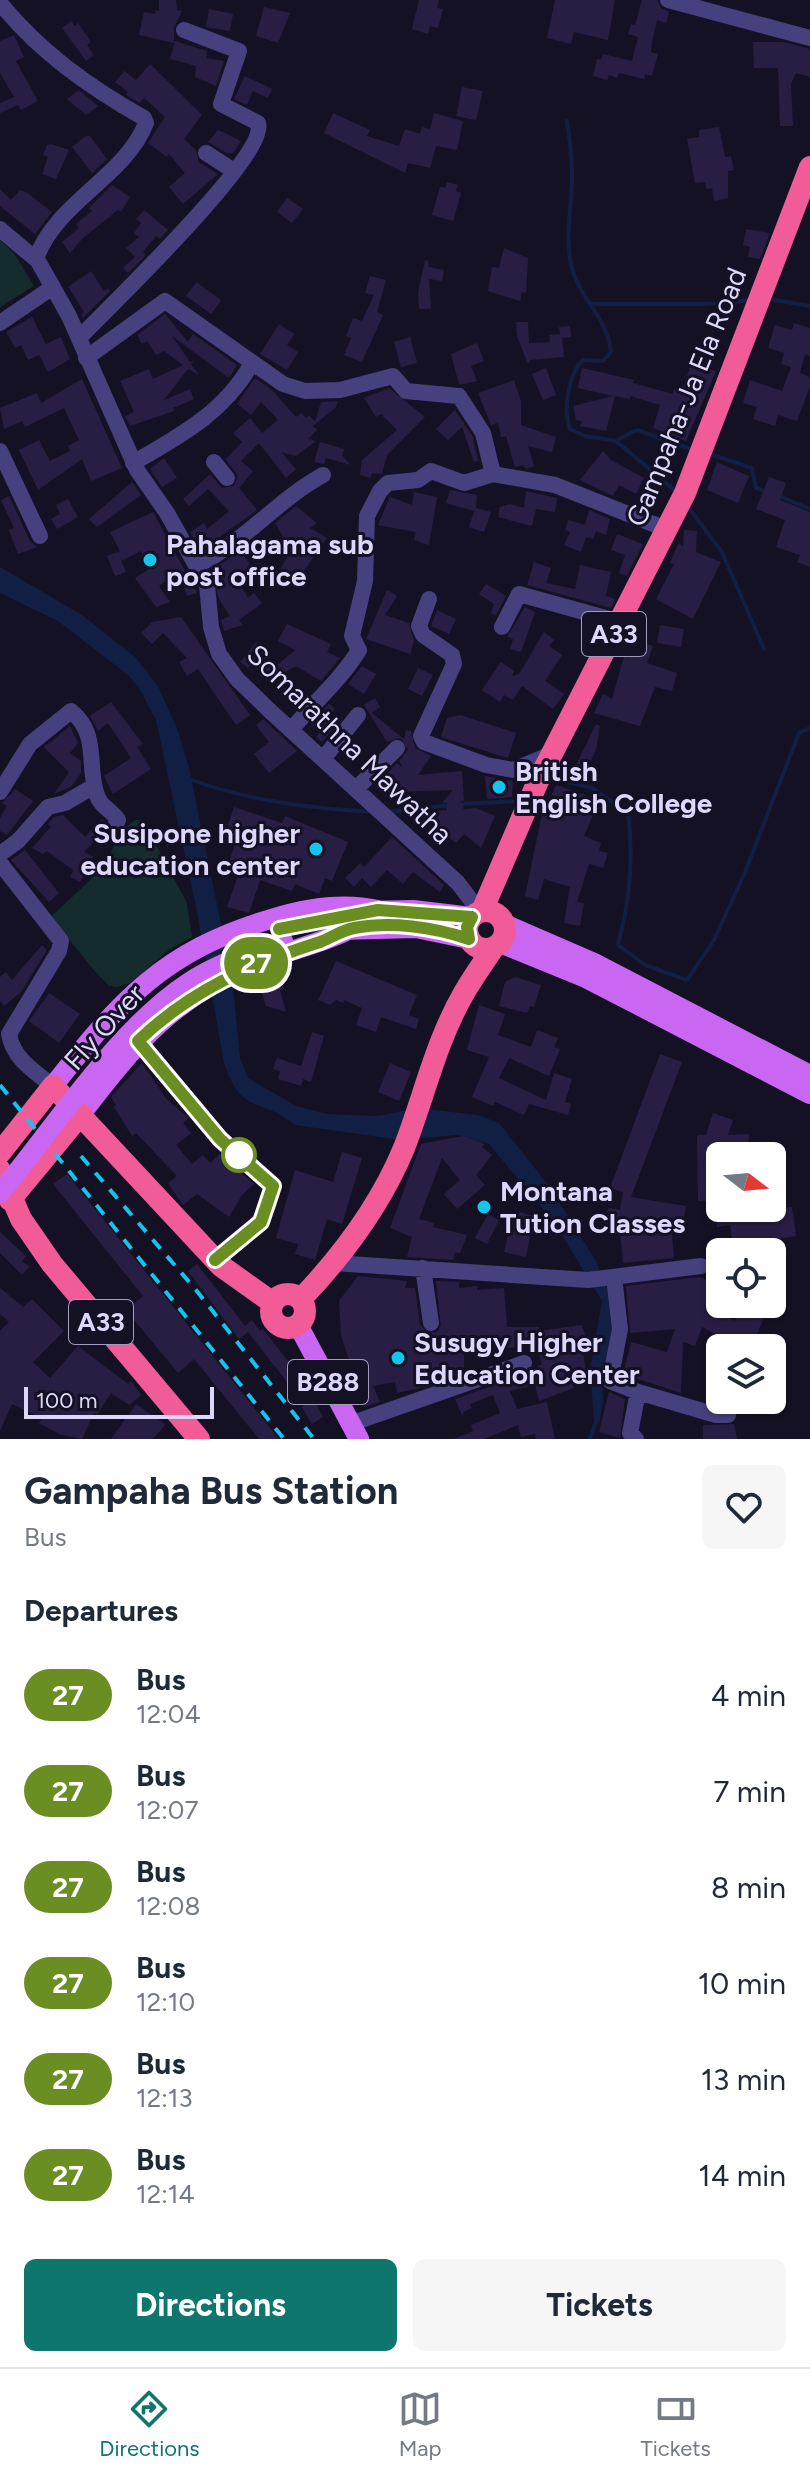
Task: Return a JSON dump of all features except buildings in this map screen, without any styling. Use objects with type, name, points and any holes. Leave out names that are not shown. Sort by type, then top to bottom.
[{"type":"highway","name":"Gampaha-Ja Ela Road","points":[[301,1299],[362,1227],[404,1148],[416,1108],[462,995],[530,799],[682,498],[810,167]]},
{"type":"highway","points":[[0,1153],[53,1086],[215,1260],[273,1303]]},
{"type":"highway","points":[[5,1196],[81,1114]]},
{"type":"highway","name":"A33","points":[[0,1171],[5,1196],[52,1264],[199,1439]]},
{"type":"highway","points":[[283,1295],[301,1299],[305,1313],[298,1325],[287,1328],[277,1323],[272,1314],[273,1303],[283,1295]]},
{"type":"main road","points":[[53,1086],[134,991],[193,948],[230,932],[341,905],[486,928],[594,963],[810,1075]]},
{"type":"main road","points":[[281,935],[378,910]]},
{"type":"main road","points":[[281,935],[350,929],[486,928],[810,1094]]},
{"type":"main road","points":[[81,1114],[138,1041],[175,1007],[236,972],[350,929]]},
{"type":"main road","name":"Fly Over","points":[[0,1171],[103,1046],[145,1002],[199,964],[281,935]]},
{"type":"main road","name":"Fly Over","points":[[5,1196],[113,1053],[155,1009],[204,973],[281,935]]},
{"type":"main road","name":"B288","points":[[298,1325],[355,1432]]},
{"type":"street","points":[[668,0],[810,38]]},
{"type":"street","points":[[0,3],[27,36],[47,53],[144,118],[146,123],[115,165],[47,235],[36,259]]},
{"type":"street","points":[[79,338],[136,284],[234,171],[253,147],[261,129],[258,123],[221,104],[239,51],[184,30]]},
{"type":"street","points":[[206,153],[234,171]]},
{"type":"street","name":"Somarathna Mawatha","points":[[0,229],[36,259],[53,287],[79,338],[133,463],[197,565],[207,585],[211,627],[219,654],[237,679],[458,883],[486,928]]},
{"type":"street","points":[[0,323],[53,287]]},
{"type":"street","points":[[86,358],[165,301],[283,384],[305,391],[363,386],[389,375],[406,391],[459,396],[483,433],[493,474]]},
{"type":"street","points":[[133,463],[204,421],[230,395],[252,363]]},
{"type":"street","points":[[0,451],[40,536]]},
{"type":"street","points":[[214,462],[227,478]]},
{"type":"street","points":[[291,730],[315,701],[332,688],[359,650],[352,636],[368,564],[366,526],[380,491],[388,483],[418,480],[431,471],[464,483],[493,474],[555,485],[666,529]]},
{"type":"street","points":[[197,565],[235,542],[287,498],[323,475]]},
{"type":"street","points":[[502,627],[519,594],[620,622]]},
{"type":"street","points":[[429,599],[419,626],[423,635],[452,655],[454,664],[421,736],[424,742],[486,765],[513,770],[549,758]]},
{"type":"street","points":[[0,792],[30,744],[71,711],[89,733],[94,786],[103,809],[118,820],[114,828]]},
{"type":"street","points":[[323,759],[358,715]]},
{"type":"street","points":[[356,789],[397,748]]},
{"type":"street","points":[[0,854],[18,841],[48,807],[65,803],[94,786]]},
{"type":"street","points":[[0,863],[61,941],[59,951],[9,1034],[10,1045],[25,1064],[53,1086]]},
{"type":"street","points":[[138,1041],[220,1139],[273,1186],[261,1222],[215,1260]]},
{"type":"street","points":[[334,1263],[588,1280],[701,1266]]},
{"type":"street","points":[[423,1268],[431,1323]]},
{"type":"street","points":[[610,1278],[620,1329],[610,1381],[716,1415],[728,1415]]},
{"type":"street","points":[[355,1432],[524,1363]]},
{"type":"street","points":[[636,1439],[629,1427],[638,1392]]},
{"type":"green space","points":[[0,240],[15,255],[34,286],[0,307]]},
{"type":"green space","points":[[135,820],[143,820],[187,903],[192,937],[170,949],[130,983],[109,986],[51,917],[100,869],[114,846],[117,834]]},
{"type":"water","points":[[0,567],[82,615],[135,657],[158,686],[178,731],[189,768],[232,978],[240,1058],[248,1078],[296,1106],[327,1114],[378,1116],[416,1108],[478,1115],[499,1123],[549,1186],[596,1261],[615,1310],[611,1344],[602,1372],[603,1402],[599,1424],[594,1420],[590,1370],[602,1301],[554,1222],[489,1144],[457,1135],[401,1140],[295,1125],[253,1103],[238,1091],[224,1063],[197,912],[156,720],[139,688],[128,675],[58,621],[0,593]]},
{"type":"waterway","points":[[567,121],[572,167],[569,254],[575,276],[604,328],[611,352],[603,361],[583,360],[578,366],[568,393],[570,429],[585,436],[616,441],[678,493]]},
{"type":"waterway","points":[[769,299],[810,306]]},
{"type":"waterway","points":[[590,304],[707,304],[753,300]]},
{"type":"waterway","points":[[617,440],[637,430],[694,450]]},
{"type":"waterway","points":[[707,453],[752,468],[756,488],[767,492]]},
{"type":"waterway","points":[[779,496],[810,509]]},
{"type":"waterway","points":[[688,507],[722,552],[764,649]]},
{"type":"waterway","points":[[550,780],[553,778],[592,788],[628,813],[630,880],[618,945],[645,965],[687,980],[714,940],[744,875],[799,733],[810,728]]},
{"type":"waterway","points":[[189,779],[234,793],[279,802],[372,812]]},
{"type":"waterway","points":[[461,804],[520,801]]},
{"type":"waterway","points":[[389,812],[452,805]]},
{"type":"waterway","points":[[590,1439],[597,1419]]},
{"type":"railway","points":[[0,1085],[284,1439]]},
{"type":"railway","points":[[81,1156],[196,1290],[314,1439]]},
{"type":"bus line","name":"27","points":[[215,1260],[261,1222],[273,1186],[260,1171],[220,1139],[138,1041],[159,1020],[191,997],[236,972],[276,955],[350,929],[368,927],[435,930],[469,939],[467,927],[472,917],[445,912],[378,910],[329,916],[279,929]]},
{"type":"place","name":"Pahalagama sub post office","points":[[150,560]]},
{"type":"place","name":"British English College","points":[[499,787]]},
{"type":"place","name":"Susipone higher education center","points":[[316,849]]},
{"type":"place","name":"Montana Tution Classes","points":[[484,1207]]},
{"type":"place","name":"Susugy Higher Education Center","points":[[398,1358]]}]
